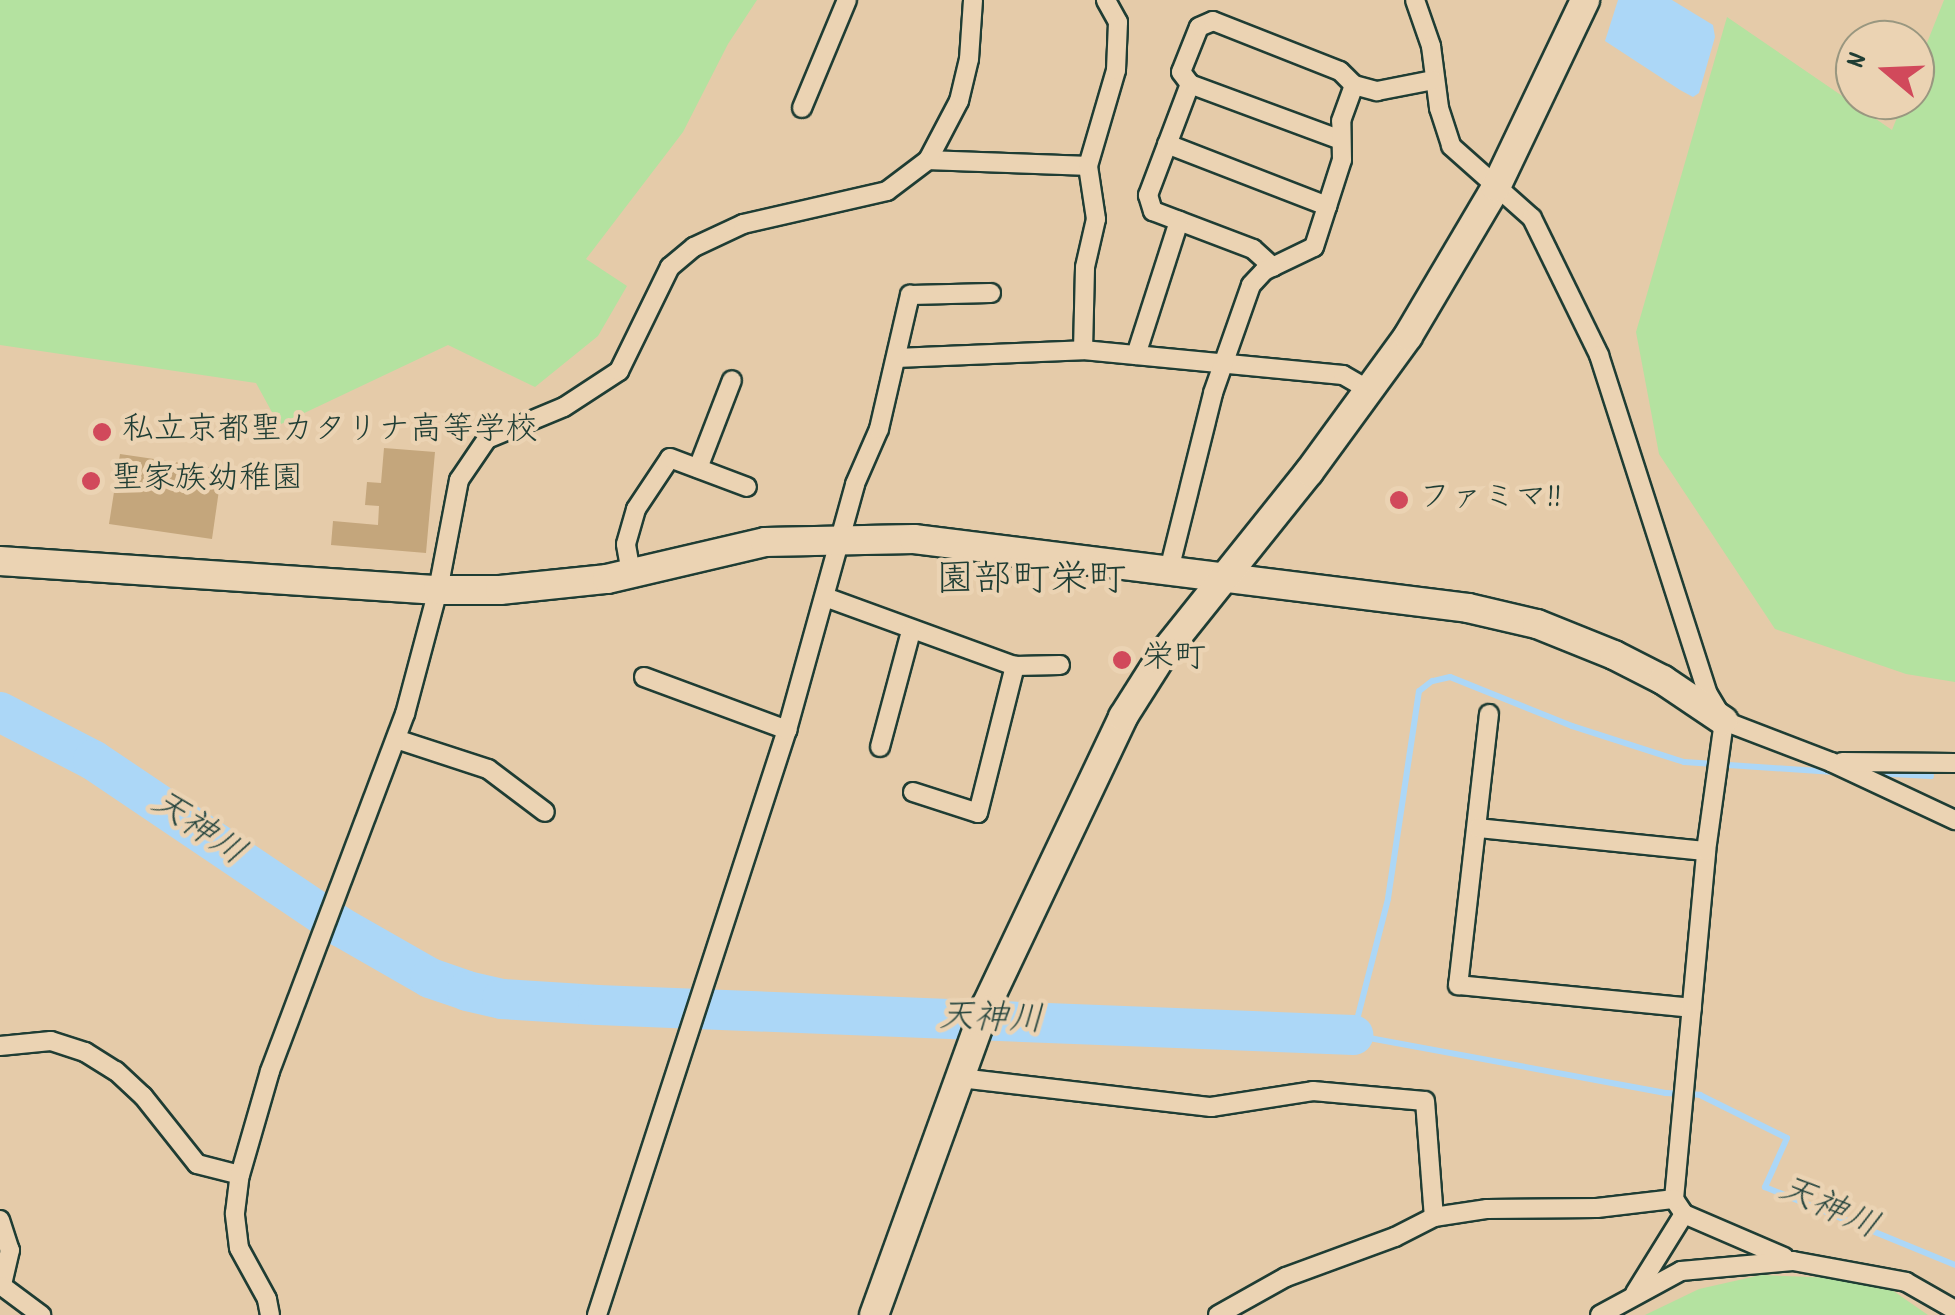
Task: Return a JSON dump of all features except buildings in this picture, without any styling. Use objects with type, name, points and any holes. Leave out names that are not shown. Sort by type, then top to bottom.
[{"type":"street","points":[[802,108],[847,0]]},
{"type":"street","points":[[270,1315],[268,1299],[239,1248],[235,1213],[240,1176],[270,1071],[396,739],[438,590],[459,480],[487,440],[564,407],[619,370],[670,267],[694,246],[743,224],[887,191],[928,160],[959,101],[969,59],[973,0]]},
{"type":"street","points":[[1082,350],[1085,267],[1096,219],[1088,166],[1116,70],[1118,22],[1106,0]]},
{"type":"street","points":[[1415,0],[1430,46],[1450,146],[1532,218],[1599,355],[1708,694],[1724,721],[1706,851],[1682,1109],[1679,1206],[1636,1293]]},
{"type":"street","points":[[874,1315],[981,1019],[1123,717],[1163,654],[1309,472],[1408,336],[1496,188],[1585,0]]},
{"type":"street","points":[[1342,140],[1190,84],[1181,72],[1198,27],[1214,21],[1340,71],[1354,85],[1378,91],[1434,80]]},
{"type":"street","points":[[1190,84],[1148,195],[1154,211],[1254,248],[1273,266]]},
{"type":"street","points":[[1169,570],[1224,362],[1251,285],[1273,266],[1314,248],[1342,160],[1341,121],[1354,85]]},
{"type":"street","points":[[1167,144],[1327,206]]},
{"type":"street","points":[[928,160],[1088,166]]},
{"type":"street","points":[[1136,355],[1180,220]]},
{"type":"street","points":[[597,1315],[787,730],[855,484],[879,429],[910,295],[991,293]]},
{"type":"street","points":[[896,358],[1082,350],[1343,375],[1369,390]]},
{"type":"street","points":[[698,468],[732,380]]},
{"type":"street","points":[[631,573],[626,544],[636,510],[670,458],[747,488]]},
{"type":"street","points":[[0,561],[438,590],[557,586],[765,542],[843,537],[914,539],[1437,602],[1537,624],[1664,680],[1724,721],[1831,762],[1955,820]]},
{"type":"street","points":[[825,597],[1015,666],[1060,666]]},
{"type":"street","points":[[880,747],[912,631]]},
{"type":"street","points":[[913,792],[978,813],[1015,666]]},
{"type":"street","points":[[644,676],[787,730]]},
{"type":"street","points":[[1489,714],[1458,985],[1692,1008]]},
{"type":"street","points":[[396,739],[488,769],[545,812]]},
{"type":"street","points":[[1831,762],[1955,763]]},
{"type":"street","points":[[1478,828],[1706,851]]},
{"type":"street","points":[[0,1046],[51,1042],[85,1052],[116,1071],[143,1096],[196,1164],[240,1176]]},
{"type":"street","points":[[960,1078],[1211,1106],[1313,1091],[1425,1101],[1434,1217]]},
{"type":"street","points":[[1218,1315],[1286,1278],[1395,1237],[1434,1217],[1487,1209],[1679,1206],[1794,1261],[1906,1282],[1955,1310]]},
{"type":"street","points":[[0,1220],[10,1250],[1,1288],[41,1315]]},
{"type":"street","points":[[1600,1315],[1681,1271],[1794,1261]]},
{"type":"green space","points":[[0,0],[757,0],[728,44],[683,132],[586,259],[627,286],[598,336],[535,387],[448,345],[279,425],[256,383],[0,345]]},
{"type":"green space","points":[[1944,0],[1955,0],[1955,682],[1906,674],[1775,629],[1659,454],[1636,332],[1727,17],[1835,91],[1835,120],[1877,120],[1892,130],[1896,120],[1935,120],[1935,23]]},
{"type":"green space","points":[[1761,1275],[1861,1279],[1892,1290],[1928,1315],[1645,1315],[1699,1289]]},
{"type":"water","points":[[1618,0],[1672,0],[1713,25],[1715,37],[1699,93],[1693,97],[1680,90],[1605,41]]},
{"type":"waterway","points":[[1834,772],[1684,762],[1572,726],[1450,677],[1432,681],[1419,691],[1388,899],[1353,1035],[1666,1093],[1700,1095],[1787,1138],[1765,1187],[1955,1265]]},
{"type":"waterway","name":"天神川","points":[[0,712],[93,760],[341,927],[430,978],[467,991],[502,999],[598,1005],[1353,1035]]},
{"type":"waterway","points":[[1872,773],[1931,776]]},
{"type":"place","name":"私立京都聖カタリナ高等学校","points":[[102,432]]},
{"type":"place","name":"聖家族幼稚園","points":[[91,481]]},
{"type":"place","name":"ファミマ!!","points":[[1399,500]]},
{"type":"place","name":"栄町","points":[[1122,660]]},
{"type":"district","name":"園部町栄町","points":[[1031,583]]}]
